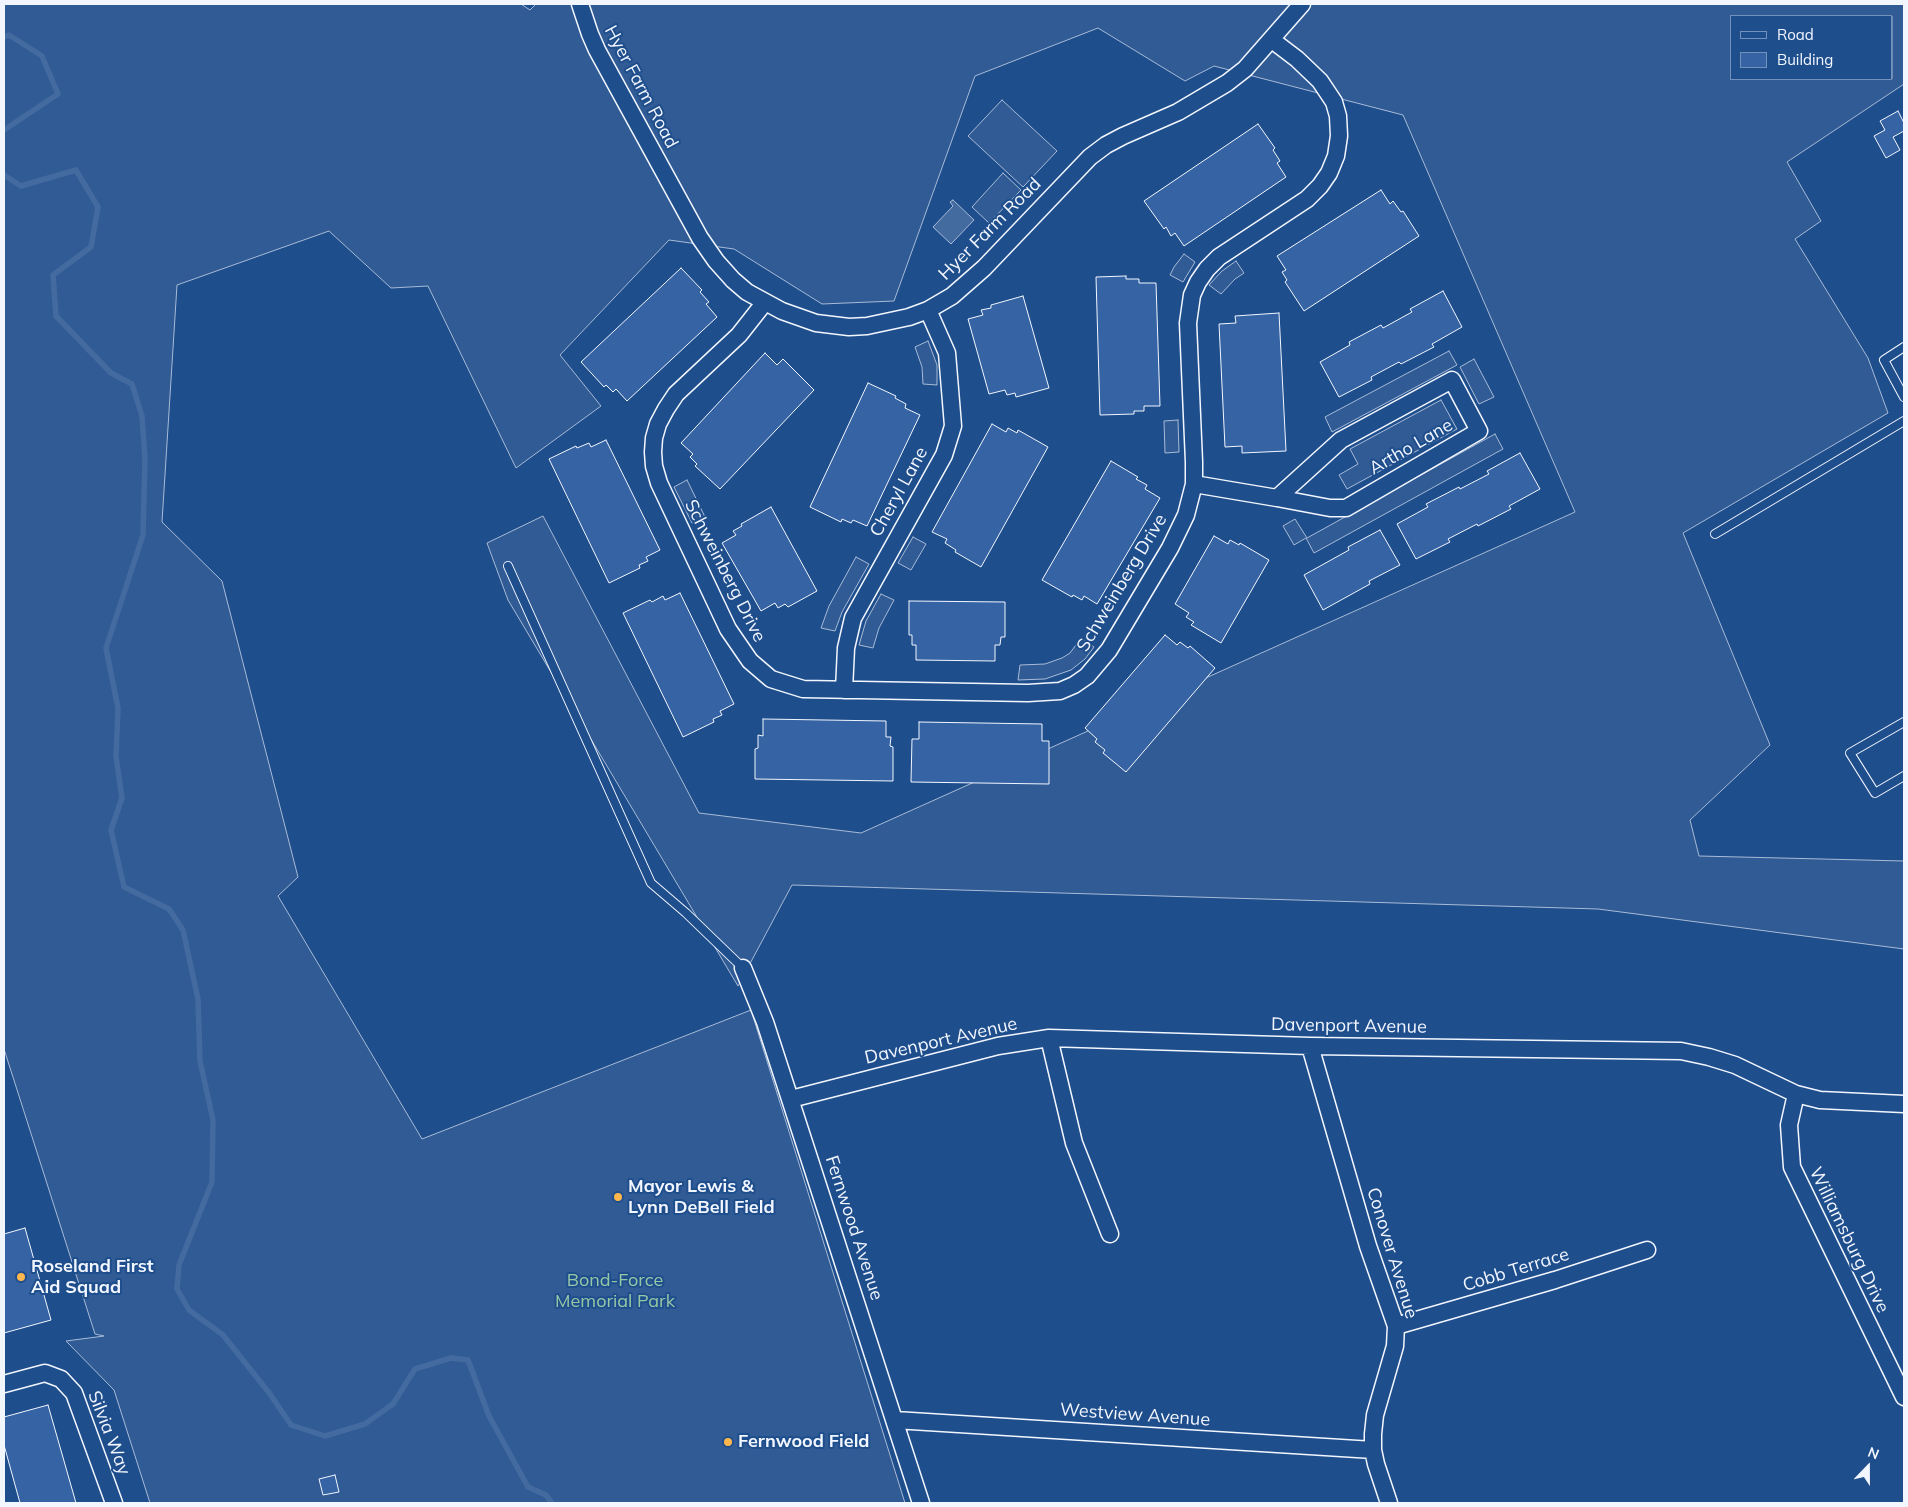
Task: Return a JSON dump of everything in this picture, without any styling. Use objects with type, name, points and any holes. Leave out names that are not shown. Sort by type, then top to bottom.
[{"type":"street","name":"Hyer Farm Road","points":[[580,4],[590,34],[598,50],[700,238],[716,261],[733,280],[765,302],[801,319],[849,327],[887,323],[928,310],[952,296],[970,281],[1090,157],[1106,145],[1178,112],[1227,83],[1245,69],[1302,4]]},
{"type":"street","name":"Schweinberg Drive","points":[[765,302],[739,335],[676,394],[658,424],[654,438],[654,466],[659,483],[728,629],[750,661],[771,679],[803,689],[1028,694],[1060,691],[1074,685],[1087,676],[1109,650],[1170,548],[1186,515],[1194,484],[1188,323],[1192,295],[1202,276],[1219,258],[1307,199],[1324,180],[1336,156],[1339,136],[1338,116],[1334,102],[1320,81],[1297,59],[1272,40]]},
{"type":"street","name":"Cheryl Lane","points":[[844,690],[846,648],[853,618],[950,440],[953,426],[953,410],[947,353],[928,310]]},
{"type":"street","name":"Artho Lane","points":[[1194,484],[1330,508],[1346,508],[1478,431],[1452,380],[1342,440],[1277,498]]},
{"type":"street","name":"Fernwood Avenue","points":[[743,968],[766,1022],[921,1503]]},
{"type":"street","name":"Davenport Avenue","points":[[791,1099],[998,1046],[1049,1038],[1310,1046],[1681,1051],[1735,1065],[1796,1094],[1820,1100],[1904,1104]]},
{"type":"street","points":[[1049,1038],[1074,1143],[1110,1234]]},
{"type":"street","name":"Conover Avenue","points":[[1310,1046],[1368,1246],[1396,1326],[1396,1346],[1375,1415],[1373,1450],[1389,1503]]},
{"type":"street","name":"Williamsburg Drive","points":[[1796,1094],[1789,1125],[1792,1167],[1904,1398]]},
{"type":"street","name":"Cobb Terrace","points":[[1396,1326],[1555,1280],[1647,1250]]},
{"type":"street","name":"Silvia Way","points":[[4,1384],[45,1373],[61,1379],[74,1393],[114,1503]]},
{"type":"street","name":"Westview Avenue","points":[[895,1420],[1373,1450]]},
{"type":"lane","points":[[1904,347],[1884,360],[1904,397]]},
{"type":"lane","points":[[1715,534],[1904,421]]},
{"type":"lane","points":[[508,566],[651,883],[686,913],[743,968]]},
{"type":"lane","points":[[1904,722],[1850,753],[1875,793],[1904,776]]},
{"type":"shaded area","points":[[4,4],[521,4],[530,10],[536,4],[1904,4],[1904,84],[1787,162],[1821,221],[1795,239],[1868,358],[1888,413],[1683,533],[1770,745],[1690,820],[1699,856],[1904,861],[1904,949],[1598,909],[792,885],[738,986],[508,600],[487,543],[543,516],[699,813],[861,833],[1575,512],[1403,115],[1214,66],[1185,81],[1098,28],[975,76],[894,301],[822,304],[734,249],[669,240],[560,355],[601,406],[516,468],[428,286],[391,288],[329,231],[177,285],[162,522],[222,581],[298,877],[278,896],[422,1139],[751,1010],[905,1503],[150,1503],[114,1390],[66,1341],[104,1336],[95,1334],[4,1049]]},
{"type":"shaded area","points":[[1002,100],[1057,151],[1023,187],[968,136]]},
{"type":"shaded area","points":[[1003,173],[1021,190],[989,223],[972,207]]},
{"type":"shaded area","points":[[953,200],[974,220],[951,244],[933,227],[953,206],[950,202]]},
{"type":"shaded area","points":[[1184,254],[1195,262],[1183,282],[1170,275]]},
{"type":"shaded area","points":[[1236,261],[1244,273],[1235,279],[1221,294],[1209,285],[1222,271]]},
{"type":"shaded area","points":[[928,341],[937,365],[937,385],[923,384],[922,367],[915,347]]},
{"type":"shaded area","points":[[1449,351],[1457,365],[1332,432],[1325,417]]},
{"type":"shaded area","points":[[1474,359],[1494,397],[1479,404],[1460,367]]},
{"type":"shaded area","points":[[1441,400],[1457,429],[1347,489],[1339,475],[1358,464],[1350,449]]},
{"type":"shaded area","points":[[1178,420],[1179,452],[1165,453],[1164,421]]},
{"type":"shaded area","points":[[1495,434],[1503,449],[1314,553],[1306,538],[1294,545],[1283,526],[1295,519],[1307,538]]},
{"type":"shaded area","points":[[687,480],[705,517],[692,523],[674,487]]},
{"type":"shaded area","points":[[913,537],[926,544],[911,570],[898,563]]},
{"type":"shaded area","points":[[856,557],[869,564],[842,612],[835,631],[821,628],[829,606]]},
{"type":"shaded area","points":[[881,594],[894,600],[879,628],[873,648],[859,645],[866,621]]},
{"type":"shaded area","points":[[1081,638],[1094,647],[1085,659],[1071,670],[1045,679],[1018,680],[1020,665],[1045,664],[1062,658],[1070,653]]},
{"type":"building","points":[[1898,111],[1904,123],[1904,131],[1893,137],[1900,150],[1886,158],[1874,136],[1885,130],[1880,121]]},
{"type":"building","points":[[1258,124],[1275,148],[1273,150],[1280,161],[1277,163],[1286,177],[1184,246],[1175,233],[1171,236],[1166,227],[1164,229],[1144,201]]},
{"type":"building","points":[[1381,190],[1390,204],[1393,201],[1401,212],[1403,211],[1419,236],[1304,311],[1285,282],[1287,280],[1282,272],[1286,270],[1277,256]]},
{"type":"building","points":[[681,268],[702,290],[700,292],[709,302],[706,304],[717,317],[627,401],[616,389],[613,392],[606,385],[604,387],[581,362]]},
{"type":"building","points":[[1126,276],[1126,279],[1139,279],[1139,283],[1156,283],[1160,406],[1144,406],[1144,411],[1134,411],[1134,414],[1100,415],[1096,277]]},
{"type":"building","points":[[1443,291],[1462,327],[1432,344],[1434,347],[1401,364],[1399,362],[1371,377],[1372,380],[1339,397],[1320,362],[1350,345],[1349,342],[1381,325],[1383,328],[1412,312],[1410,309]]},
{"type":"building","points":[[1023,296],[1049,388],[1016,397],[1015,393],[1007,395],[1005,390],[989,394],[968,319],[983,315],[981,310],[991,308],[991,305]]},
{"type":"building","points":[[1279,313],[1286,451],[1242,453],[1242,446],[1225,447],[1219,324],[1236,323],[1235,316]]},
{"type":"building","points":[[765,353],[777,365],[783,359],[814,390],[720,489],[695,466],[697,464],[690,457],[693,454],[681,443]]},
{"type":"building","points":[[868,383],[896,396],[895,398],[906,404],[905,408],[920,415],[867,526],[853,520],[851,523],[842,519],[841,522],[810,507]]},
{"type":"building","points":[[992,424],[1006,432],[1008,428],[1017,433],[1018,430],[1048,447],[981,567],[955,552],[956,550],[945,543],[947,539],[932,532]]},
{"type":"building","points":[[606,440],[660,550],[646,557],[648,561],[639,565],[640,568],[609,583],[549,459],[576,446],[577,448],[589,443],[591,447]]},
{"type":"building","points":[[1520,453],[1540,489],[1509,506],[1511,509],[1448,539],[1450,542],[1416,559],[1397,524],[1428,507],[1426,504],[1489,474],[1487,471]]},
{"type":"building","points":[[1111,461],[1138,477],[1136,479],[1147,485],[1145,489],[1160,498],[1097,604],[1084,596],[1082,600],[1073,595],[1072,597],[1042,580]]},
{"type":"building","points":[[771,507],[817,591],[788,607],[785,604],[778,608],[775,603],[761,611],[722,543],[736,535],[733,531],[742,526],[741,524]]},
{"type":"building","points":[[1380,530],[1400,565],[1369,581],[1370,584],[1323,610],[1304,575],[1349,550],[1348,547]]},
{"type":"building","points":[[1214,536],[1228,544],[1230,540],[1239,545],[1240,543],[1269,560],[1221,643],[1191,625],[1194,622],[1186,617],[1189,613],[1175,604]]},
{"type":"building","points":[[680,593],[734,704],[720,711],[722,715],[713,719],[714,722],[683,737],[623,613],[650,600],[652,602],[663,596],[665,600]]},
{"type":"building","points":[[909,601],[1005,602],[1005,637],[1001,637],[1000,645],[995,645],[995,661],[916,660],[916,645],[912,645],[912,635],[909,635]]},
{"type":"building","points":[[1165,635],[1177,645],[1180,642],[1188,648],[1190,646],[1215,668],[1126,772],[1103,753],[1105,750],[1095,742],[1097,739],[1085,728]]},
{"type":"building","points":[[763,719],[886,721],[886,737],[891,737],[890,746],[893,747],[893,781],[755,779],[755,749],[758,748],[758,735],[763,736]]},
{"type":"building","points":[[919,722],[1042,724],[1042,741],[1049,741],[1049,784],[911,782],[912,739],[919,739]]},
{"type":"building","name":"Roseland First Aid Squad","points":[[25,1228],[51,1320],[4,1333],[4,1234]]},
{"type":"building","points":[[48,1405],[76,1503],[20,1503],[4,1445],[4,1417]]},
{"type":"building","points":[[335,1475],[339,1492],[323,1495],[319,1479]]},
{"type":"waterway","points":[[4,37],[9,35],[42,56],[58,94],[4,130]]},
{"type":"waterway","points":[[4,175],[21,186],[76,170],[98,207],[91,247],[53,275],[56,316],[111,373],[132,384],[142,416],[145,459],[143,535],[106,648],[118,708],[116,756],[122,798],[111,830],[124,887],[169,909],[183,930],[198,999],[200,1061],[213,1120],[212,1182],[179,1265],[177,1289],[189,1310],[223,1335],[270,1394],[291,1425],[325,1436],[365,1424],[393,1404],[415,1369],[451,1358],[468,1360],[489,1416],[528,1487],[546,1495],[552,1503]]},
{"type":"place","name":"Mayor Lewis & Lynn DeBell Field","points":[[618,1197]]},
{"type":"place","name":"Roseland First Aid Squad","points":[[21,1277]]},
{"type":"place","name":"Fernwood Field","points":[[728,1442]]},
{"type":"park label","name":"Bond-Force Memorial Park","points":[[615,1291]]}]
